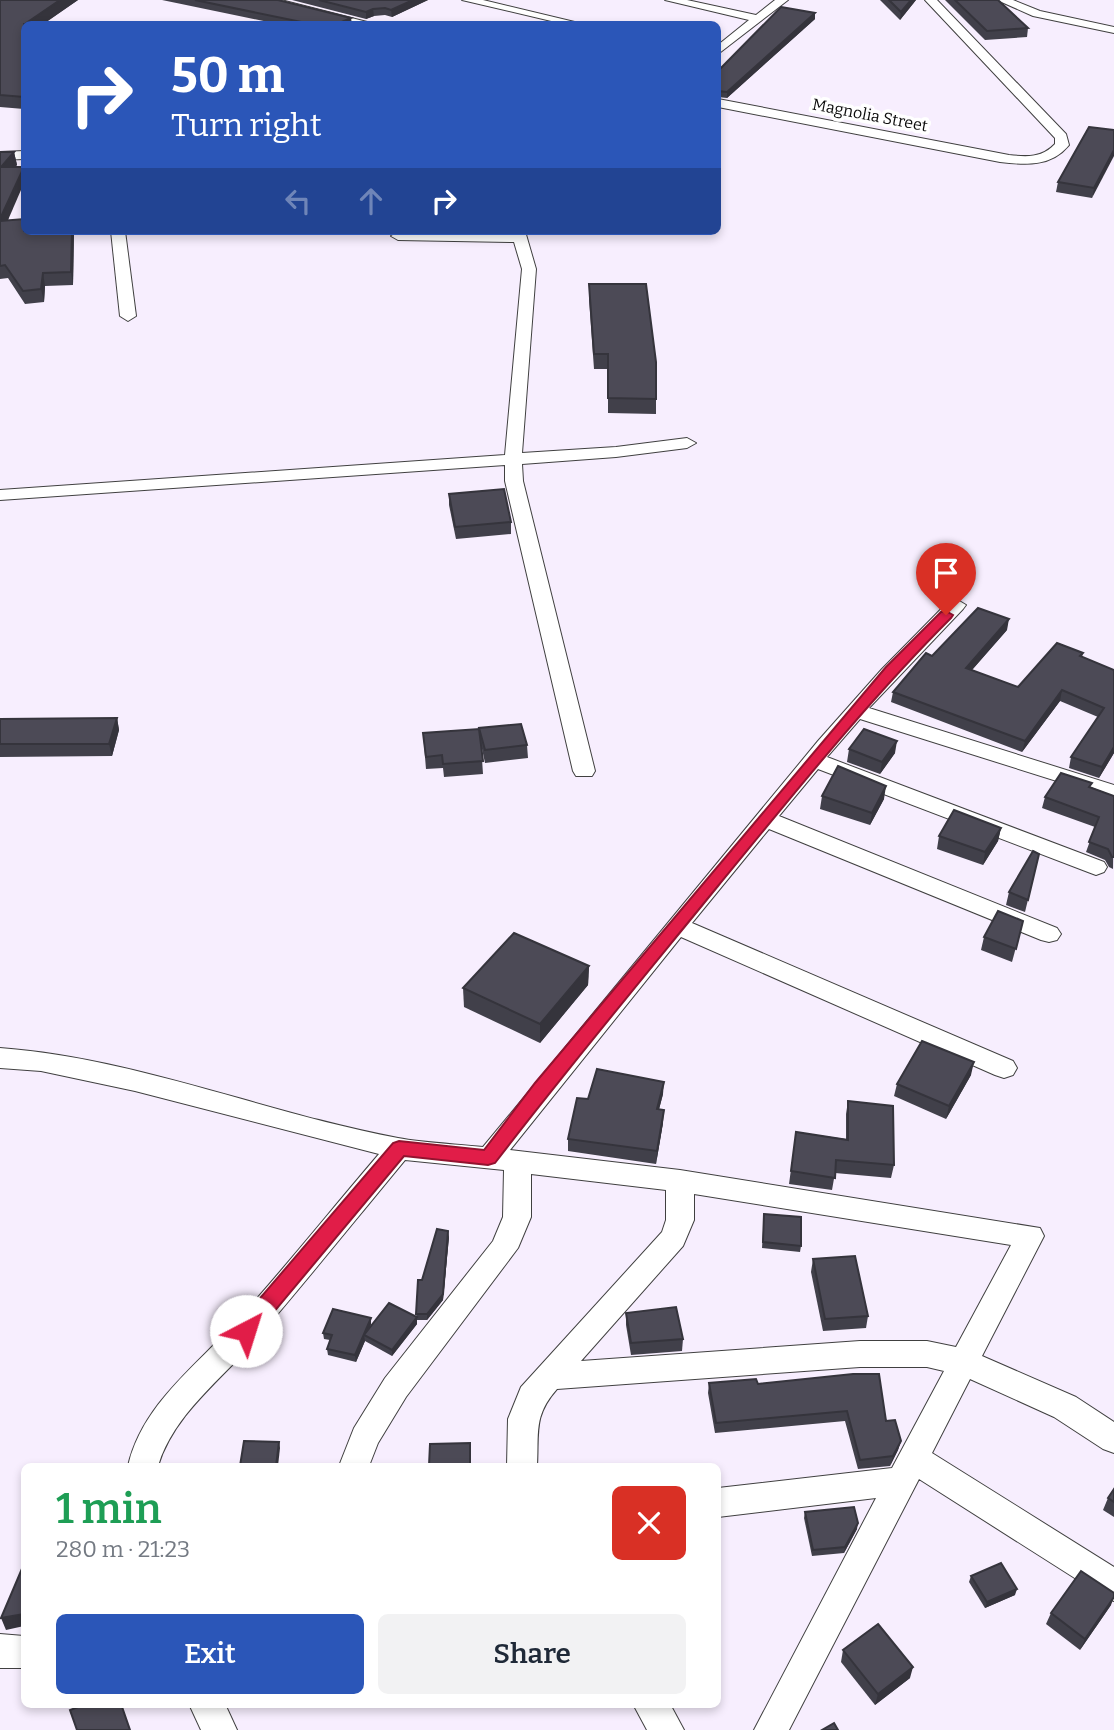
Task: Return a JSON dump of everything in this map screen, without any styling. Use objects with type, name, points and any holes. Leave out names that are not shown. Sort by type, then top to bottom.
[{"type":"street","points":[[268,0],[356,21]]},
{"type":"street","points":[[468,0],[563,21]]},
{"type":"street","points":[[671,0],[758,19]]},
{"type":"street","points":[[721,48],[782,0]]},
{"type":"street","name":"Magnolia Street","points":[[721,104],[1016,160],[1030,162],[1057,152],[1062,145],[1061,137],[931,0]]},
{"type":"street","points":[[1003,0],[1037,14],[1114,30]]},
{"type":"street","points":[[118,235],[128,316]]},
{"type":"street","points":[[398,236],[458,235]]},
{"type":"street","points":[[518,235],[528,258],[529,269],[513,460],[514,481],[584,771]]},
{"type":"street","points":[[0,495],[513,460],[687,443]]},
{"type":"street","points":[[502,1159],[542,1088],[856,711],[913,645],[956,605]]},
{"type":"street","points":[[856,711],[1114,792]]},
{"type":"street","points":[[814,760],[1096,867]]},
{"type":"street","points":[[765,818],[1049,934]]},
{"type":"street","points":[[677,926],[1004,1068]]},
{"type":"street","points":[[0,1058],[41,1061],[135,1082],[399,1149],[680,1181],[1030,1236],[771,1730]]},
{"type":"street","points":[[144,1463],[151,1439],[173,1408],[246,1331],[399,1149]]},
{"type":"street","points":[[355,1463],[363,1438],[397,1383],[468,1298],[511,1234],[520,1192],[502,1159]]},
{"type":"street","points":[[522,1463],[523,1419],[532,1396],[673,1238],[680,1220],[680,1181]]},
{"type":"street","points":[[547,1377],[860,1354],[927,1354],[964,1362],[1065,1408],[1114,1439]]},
{"type":"street","points":[[721,1501],[908,1470],[1114,1585]]},
{"type":"street","points":[[0,1651],[21,1652]]},
{"type":"street","points":[[208,1708],[220,1730]]},
{"type":"street","points":[[653,1708],[667,1730]]},
{"type":"building","points":[[0,0],[60,0],[29,21],[21,21],[21,97],[0,95]]},
{"type":"building","points":[[195,0],[278,0],[351,18],[344,21],[296,21]]},
{"type":"building","points":[[319,0],[413,0],[391,10],[385,8],[366,12]]},
{"type":"building","points":[[889,0],[911,0],[901,12]]},
{"type":"building","points":[[955,0],[998,0],[1028,28],[987,31]]},
{"type":"building","points":[[781,7],[815,13],[727,92],[721,91],[721,68]]},
{"type":"building","points":[[1089,127],[1114,130],[1114,150],[1094,188],[1058,182]]},
{"type":"building","points":[[0,152],[14,152],[1,167],[21,167],[21,174],[0,219]]},
{"type":"building","points":[[21,219],[21,235],[72,235],[71,272],[43,273],[41,289],[23,291],[5,265],[0,266],[0,221]]},
{"type":"building","points":[[589,284],[646,284],[656,362],[656,399],[608,398],[608,354],[594,354]]},
{"type":"building","points":[[504,489],[511,522],[455,527],[449,494]]},
{"type":"building","points":[[978,608],[1009,619],[966,668],[1018,687],[1057,643],[1114,670],[1114,747],[1102,767],[1071,757],[1104,708],[1062,690],[1025,741],[893,692],[926,653],[932,656]]},
{"type":"building","points":[[117,718],[109,744],[0,744],[0,719]]},
{"type":"building","points":[[521,724],[527,745],[485,750],[479,728]]},
{"type":"building","points":[[479,729],[483,761],[443,764],[442,755],[426,757],[423,733]]},
{"type":"building","points":[[864,729],[897,741],[882,762],[849,749]]},
{"type":"building","points":[[838,766],[886,786],[872,813],[822,796]]},
{"type":"building","points":[[1061,773],[1092,783],[1089,787],[1114,796],[1114,857],[1108,849],[1089,842],[1099,817],[1045,797]]},
{"type":"building","points":[[954,810],[1001,828],[985,852],[939,836]]},
{"type":"building","points":[[1033,851],[1039,854],[1028,900],[1009,892]]},
{"type":"building","points":[[998,911],[1023,921],[1016,949],[984,937]]},
{"type":"building","points":[[514,933],[589,966],[540,1024],[463,988]]},
{"type":"building","points":[[922,1041],[974,1062],[949,1106],[897,1084]]},
{"type":"building","points":[[597,1069],[664,1082],[657,1109],[664,1110],[657,1151],[568,1139],[577,1098],[588,1099]]},
{"type":"building","points":[[848,1101],[893,1106],[894,1165],[836,1160],[835,1178],[791,1171],[796,1132],[848,1140]]},
{"type":"building","points":[[764,1214],[801,1217],[801,1246],[763,1242]]},
{"type":"building","points":[[437,1229],[448,1231],[443,1294],[427,1314],[416,1314],[418,1280],[422,1280]]},
{"type":"building","points":[[855,1256],[868,1316],[825,1319],[813,1259]]},
{"type":"building","points":[[389,1303],[417,1317],[392,1350],[364,1335]]},
{"type":"building","points":[[676,1307],[683,1339],[631,1343],[626,1313]]},
{"type":"building","points":[[333,1309],[371,1318],[355,1355],[327,1349],[332,1335],[323,1333]]},
{"type":"building","points":[[853,1374],[879,1374],[886,1421],[895,1420],[901,1441],[893,1456],[860,1460],[847,1411],[716,1423],[709,1383],[756,1379],[758,1384]]},
{"type":"building","points":[[244,1441],[279,1442],[276,1463],[240,1463]]},
{"type":"building","points":[[470,1443],[470,1463],[429,1463],[430,1444]]},
{"type":"building","points":[[1114,1489],[1114,1502],[1108,1498]]},
{"type":"building","points":[[854,1507],[858,1523],[845,1547],[813,1550],[805,1512]]},
{"type":"building","points":[[1001,1563],[1017,1589],[987,1602],[971,1576]]},
{"type":"building","points":[[21,1571],[21,1615],[1,1618]]},
{"type":"building","points":[[1081,1571],[1114,1593],[1114,1597],[1085,1639],[1051,1613]]},
{"type":"building","points":[[878,1624],[913,1667],[878,1694],[843,1650]]},
{"type":"building","points":[[122,1708],[130,1730],[77,1730],[70,1710]]},
{"type":"building","points":[[834,1723],[838,1730],[822,1730]]},
{"type":"route","points":[[246,1331],[399,1149],[488,1157],[765,818],[913,645],[946,615]]}]
